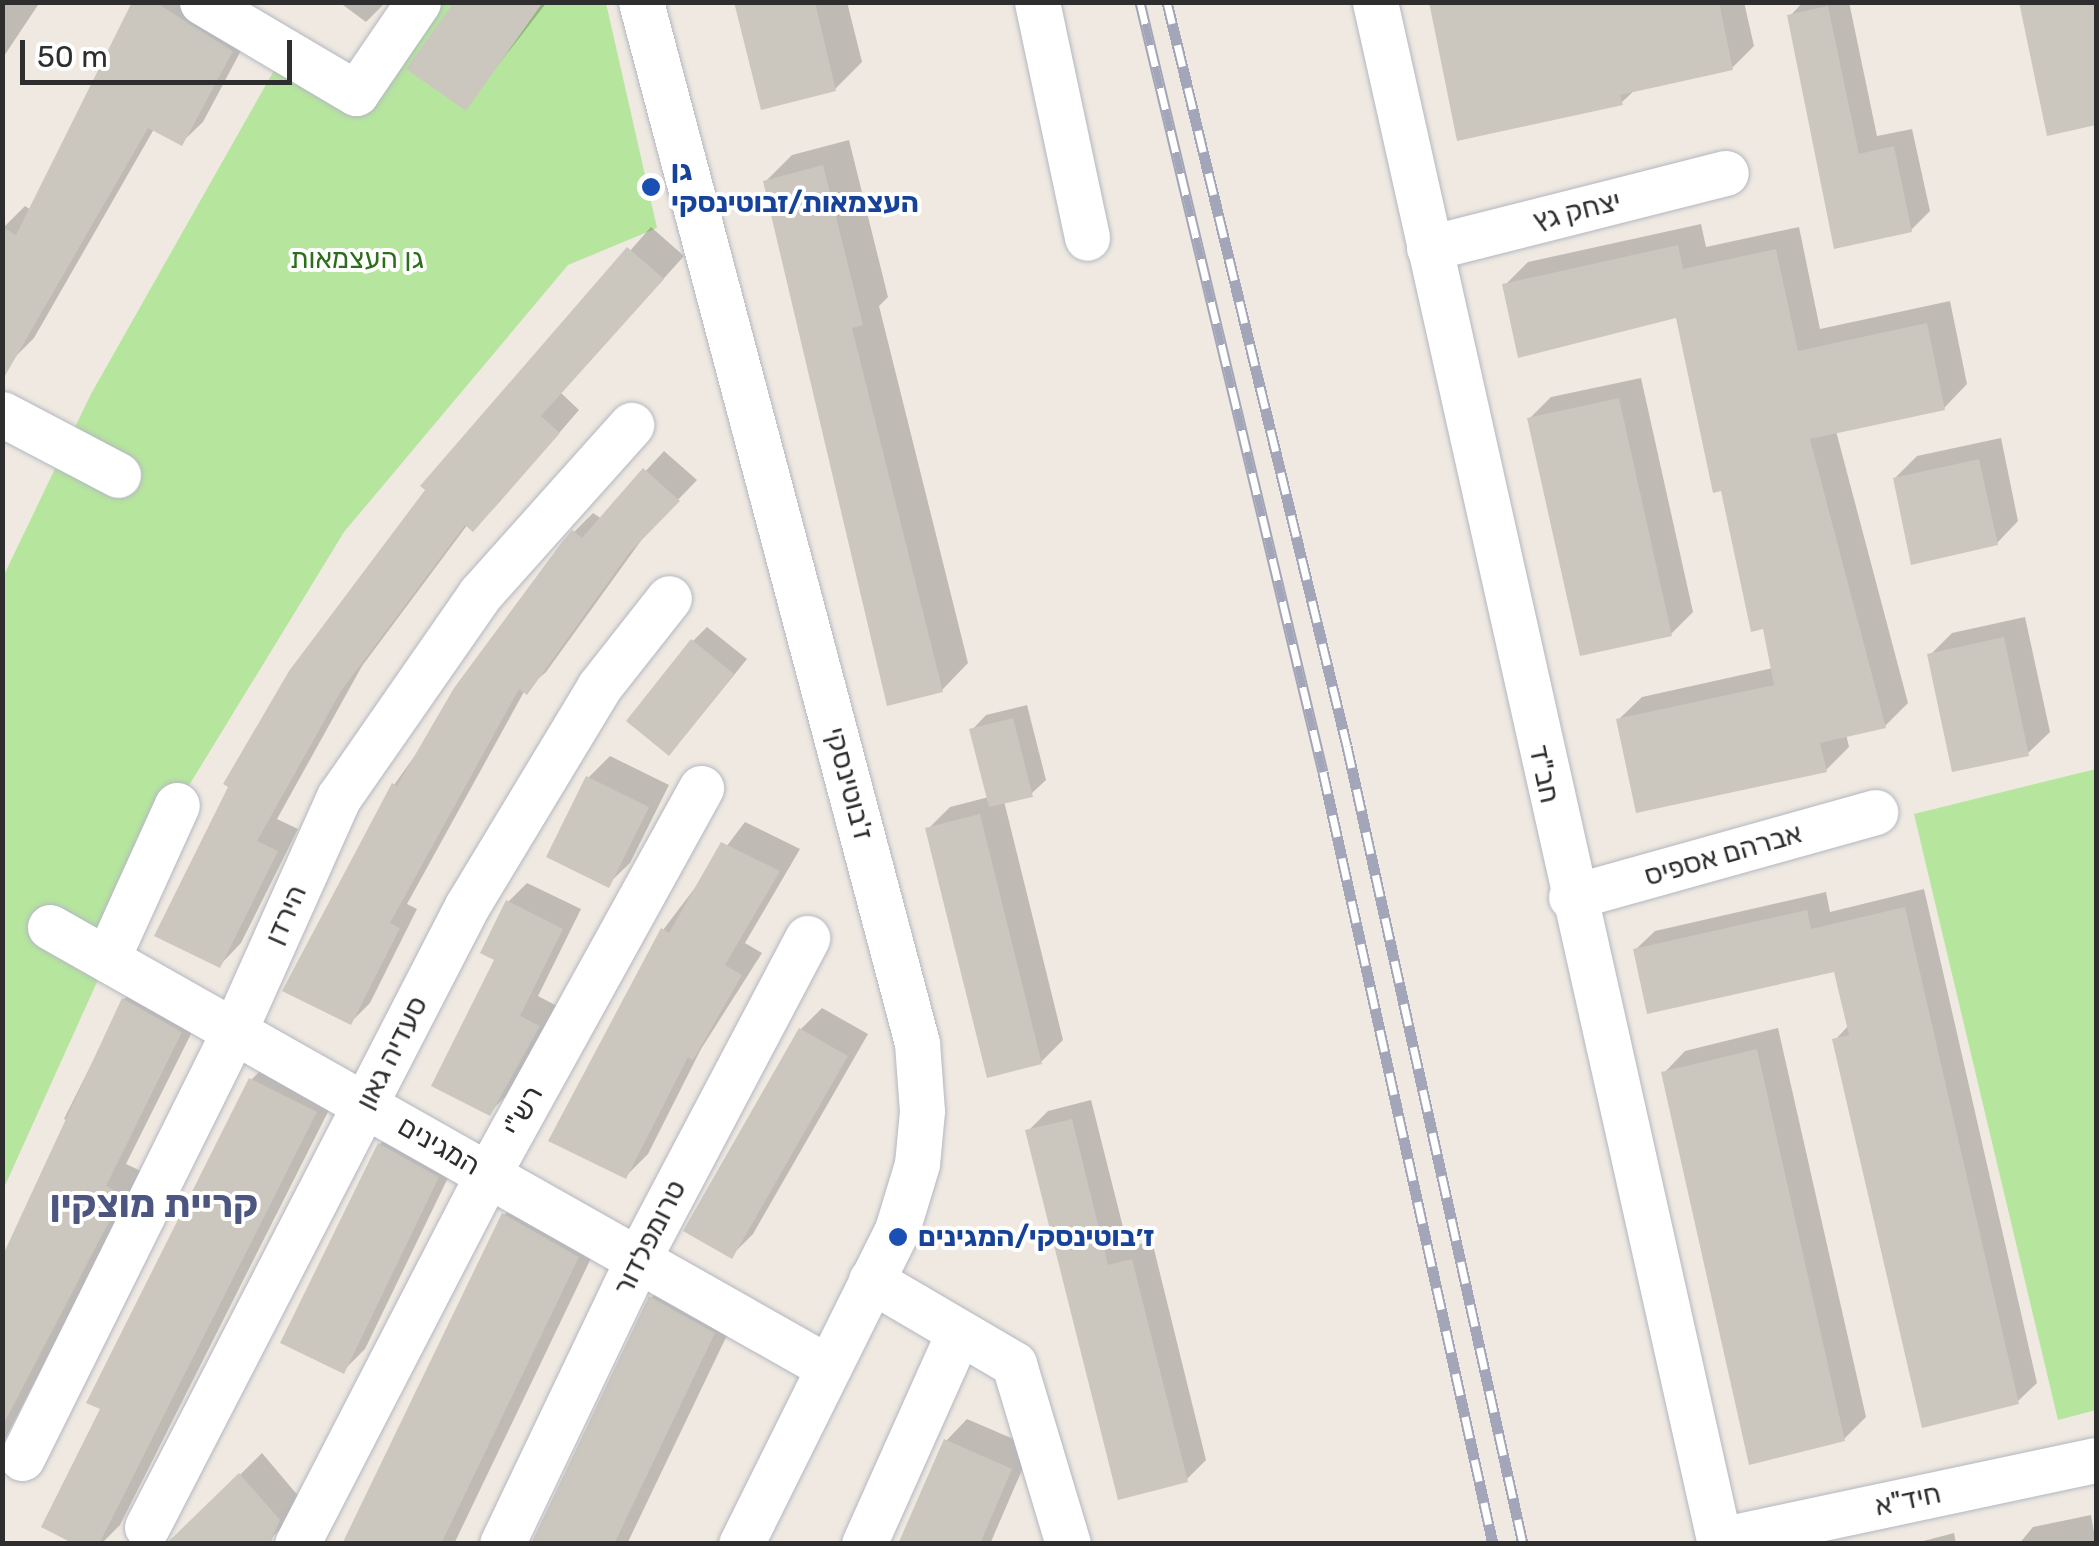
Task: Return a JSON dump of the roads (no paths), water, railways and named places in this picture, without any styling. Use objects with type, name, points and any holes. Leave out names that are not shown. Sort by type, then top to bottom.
[{"type":"street","points":[[202,2],[356,93],[418,2]]},
{"type":"street","name":"ז'בוטינסקי","points":[[641,2],[917,1043],[917,1164],[897,1230],[826,1366],[741,1544]]},
{"type":"street","points":[[1037,2],[1087,238]]},
{"type":"street","name":"חב\"ד","points":[[1375,2],[1571,898],[1719,1542]]},
{"type":"street","name":"יצחק גץ","points":[[1429,248],[1726,173]]},
{"type":"street","points":[[2,414],[118,474]]},
{"type":"street","name":"הירדן","points":[[22,1458],[235,1029],[339,798],[480,594],[631,425]]},
{"type":"street","name":"סעדיה גאון","points":[[148,1527],[477,890],[599,687],[668,598]]},
{"type":"street","name":"רש\"י","points":[[297,1544],[488,1174],[701,788]]},
{"type":"street","points":[[107,959],[177,805]]},
{"type":"street","name":"אברהם אספיס","points":[[1571,898],[1874,812]]},
{"type":"street","name":"המגינים","points":[[50,927],[826,1366]]},
{"type":"street","name":"טרומפלדור","points":[[502,1544],[638,1259],[807,938]]},
{"type":"street","points":[[871,1280],[1014,1364],[1068,1544]]},
{"type":"street","points":[[864,1544],[959,1332]]},
{"type":"street","name":"חיד\"א","points":[[1719,1542],[2096,1460]]},
{"type":"railway","points":[[1140,2],[1323,772],[1493,1544]]},
{"type":"railway","points":[[1167,2],[1347,746],[1523,1544]]},
{"type":"place","name":"גן העצמאות/זבוטינסקי","points":[[651,187]]},
{"type":"place","name":"ז׳בוטינסקי/המגינים","points":[[898,1237]]},
{"type":"district","name":"קריית מוצקין","points":[[154,1205]]},
{"type":"park label","name":"גן העצמאות","points":[[357,259]]}]
